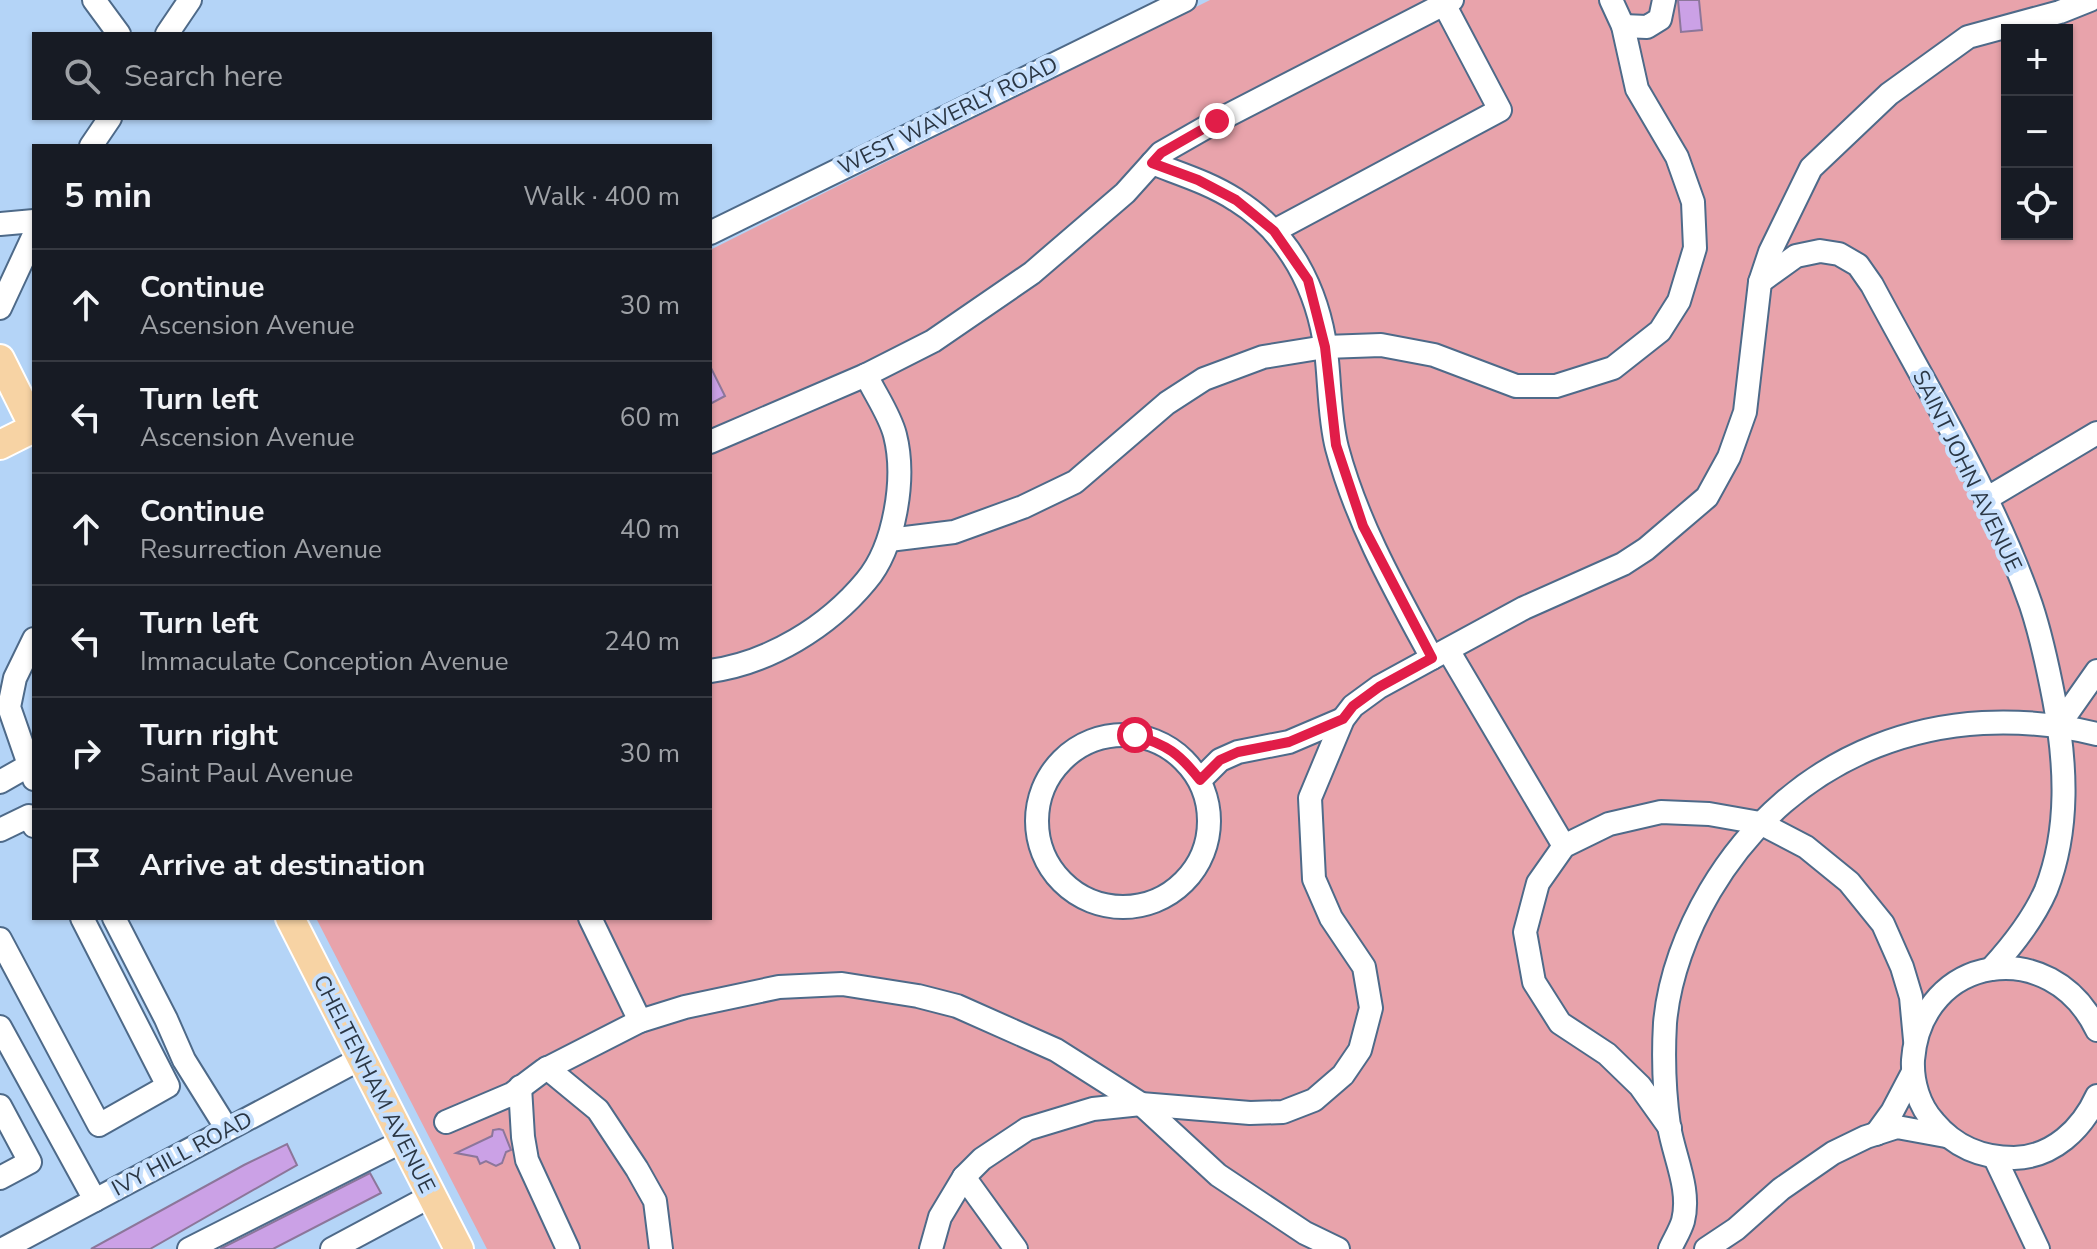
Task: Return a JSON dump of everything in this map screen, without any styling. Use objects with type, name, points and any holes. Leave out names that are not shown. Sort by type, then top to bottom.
[{"type":"main road","points":[[0,359],[32,423]]},
{"type":"main road","points":[[0,445],[32,428]]},
{"type":"main road","name":"CHELTENHAM AVENUE","points":[[291,920],[459,1249]]},
{"type":"street","points":[[94,0],[118,32]]},
{"type":"street","points":[[168,32],[190,0]]},
{"type":"street","name":"WEST WAVERLY ROAD","points":[[712,232],[1185,0]]},
{"type":"street","points":[[889,540],[954,532],[1023,507],[1075,482],[1167,403],[1204,379],[1263,357],[1325,347],[1381,345],[1434,355],[1516,386],[1556,386],[1613,368],[1660,331],[1679,301],[1695,248],[1693,202],[1677,157],[1637,89],[1623,26],[1611,0]]},
{"type":"street","points":[[1623,26],[1647,27],[1660,19],[1664,0]]},
{"type":"street","points":[[931,1249],[940,1217],[964,1177],[982,1159],[1027,1129],[1093,1109],[1141,1104],[1250,1113],[1283,1112],[1314,1100],[1343,1075],[1360,1050],[1371,1008],[1364,967],[1331,918],[1314,879],[1310,798],[1343,719],[1353,706],[1379,687],[1524,608],[1623,564],[1646,549],[1707,497],[1729,457],[1745,412],[1760,282],[1770,252],[1811,168],[1889,94],[1968,37],[2060,12],[2090,0]]},
{"type":"street","points":[[712,441],[866,375],[933,341],[1032,273],[1125,193],[1161,153],[1448,2],[1500,110],[1274,231]]},
{"type":"street","points":[[92,144],[109,120]]},
{"type":"street","points":[[1152,163],[1198,180],[1236,200],[1274,231],[1308,280],[1325,347],[1336,445],[1363,526],[1440,654],[1564,846]]},
{"type":"street","points":[[0,224],[32,221]]},
{"type":"street","points":[[0,308],[32,239]]},
{"type":"street","name":"SAINT JOHN AVENUE","points":[[1760,282],[1796,256],[1820,251],[1839,254],[1858,265],[1872,285],[1986,499],[2032,608],[2047,665],[2065,772],[2061,839],[2045,890],[2021,936],[1991,969]]},
{"type":"street","points":[[712,671],[753,661],[800,638],[832,615],[868,580],[889,540],[897,492],[895,434],[866,375]]},
{"type":"street","points":[[1986,499],[2097,433]]},
{"type":"street","points":[[0,782],[31,773],[5,701],[32,643]]},
{"type":"street","points":[[2059,725],[2097,671]]},
{"type":"street","points":[[1200,780],[1220,760],[1238,752],[1289,742],[1343,719]]},
{"type":"street","points":[[1670,1249],[1683,1220],[1684,1190],[1670,1128],[1663,1073],[1666,1019],[1677,964],[1697,913],[1711,889],[1725,866],[1760,823],[1801,787],[1836,766],[1898,738],[1951,725],[2005,721],[2059,725],[2097,734]]},
{"type":"street","points":[[1135,735],[1161,743],[1183,758],[1200,780],[1209,808],[1208,838],[1197,866],[1177,889],[1151,903],[1121,907],[1092,901],[1066,885],[1047,862],[1038,836],[1038,809],[1045,784],[1061,761],[1082,745],[1108,736],[1135,735]]},
{"type":"street","points":[[1670,1128],[1640,1086],[1607,1054],[1560,1023],[1534,982],[1525,932],[1538,883],[1564,846],[1609,824],[1661,812],[1709,814],[1760,823],[1806,847],[1849,882],[1883,924],[1902,967],[1911,997],[1915,1040],[1913,1072],[1918,1096],[1929,1117],[1946,1136],[1969,1150],[1995,1158],[2022,1158],[2047,1150],[2070,1136],[2088,1115],[2097,1096]]},
{"type":"street","points":[[0,830],[29,816],[32,822]]},
{"type":"street","points":[[0,939],[99,1125],[168,1086],[83,920]]},
{"type":"street","points":[[115,920],[184,1060],[227,1129]]},
{"type":"street","points":[[591,920],[640,1021]]},
{"type":"street","points":[[1915,1040],[1925,1015],[1942,993],[1965,978],[1991,969],[2019,968],[2046,975],[2069,990],[2088,1011],[2097,1030]]},
{"type":"street","points":[[446,1122],[512,1094],[547,1068],[640,1021],[685,1007],[779,987],[842,984],[918,996],[957,1006],[1028,1037],[1141,1104],[1218,1175],[1305,1233],[1338,1249]]},
{"type":"street","points":[[0,1027],[95,1200]]},
{"type":"street","name":"IVY HILL ROAD","points":[[3,1249],[360,1059]]},
{"type":"street","points":[[547,1068],[598,1110],[637,1169],[655,1201],[661,1249]]},
{"type":"street","points":[[1876,1134],[1892,1112],[1913,1072]]},
{"type":"street","points":[[520,1087],[527,1160],[568,1249]]},
{"type":"street","points":[[0,1106],[30,1162],[0,1178]]},
{"type":"street","points":[[1706,1249],[1736,1229],[1781,1189],[1833,1153],[1897,1127],[1946,1136]]},
{"type":"street","points":[[2070,1136],[2097,1132]]},
{"type":"street","points":[[189,1249],[403,1141]]},
{"type":"street","points":[[1995,1158],[2038,1249]]},
{"type":"street","points":[[964,1177],[1016,1249]]},
{"type":"street","points":[[332,1249],[431,1196]]},
{"type":"shaded area","points":[[1210,0],[2097,0],[2097,1249],[487,1249],[317,920],[712,920],[712,249]]},
{"type":"building","points":[[1678,0],[1699,0],[1702,30],[1681,32]]},
{"type":"building","points":[[712,370],[725,396],[712,403]]},
{"type":"building","points":[[493,1130],[503,1130],[511,1150],[506,1152],[502,1163],[496,1166],[486,1161],[480,1164],[477,1157],[456,1153],[492,1136]]},
{"type":"building","points":[[287,1144],[297,1165],[150,1249],[91,1249],[244,1165]]},
{"type":"building","points":[[370,1173],[381,1193],[273,1249],[220,1249]]},
{"type":"route","points":[[1135,735],[1161,743],[1183,758],[1200,780],[1220,760],[1238,752],[1289,742],[1343,719],[1353,706],[1379,687],[1432,658],[1363,526],[1336,445],[1325,347],[1308,280],[1274,231],[1236,200],[1198,180],[1152,163],[1161,153],[1217,121]]}]
